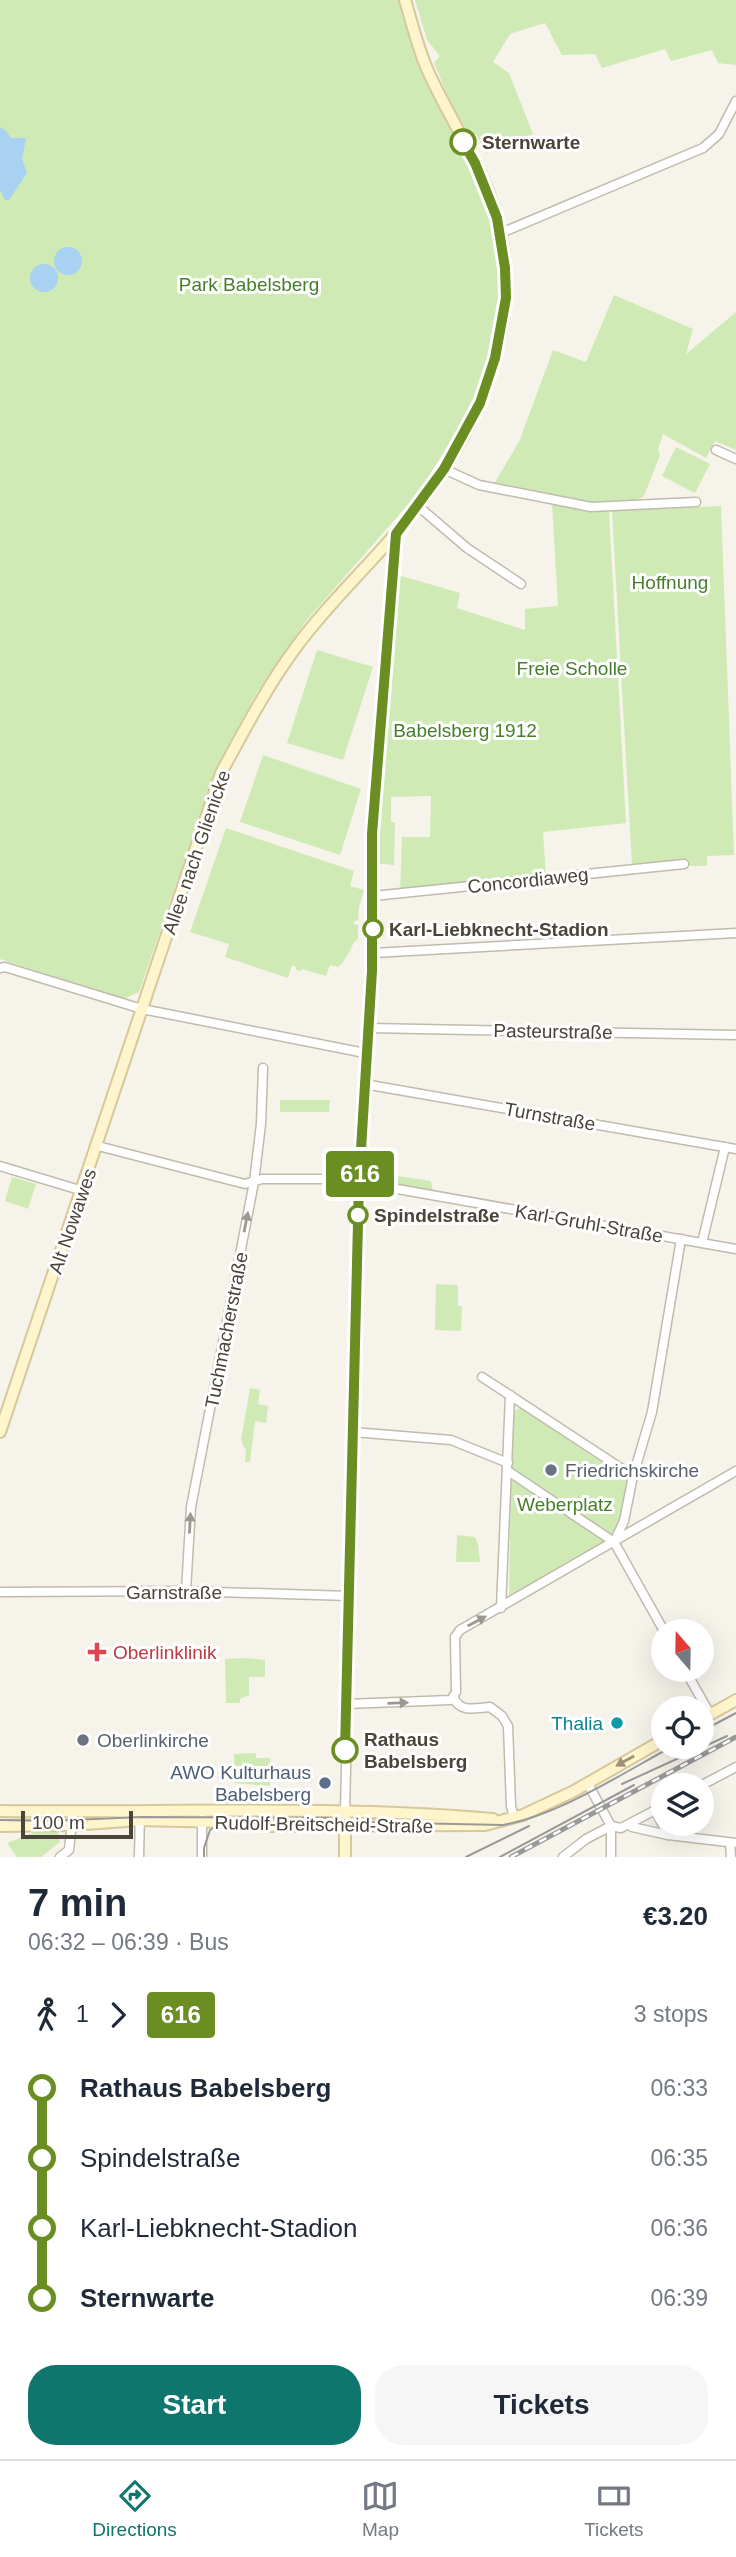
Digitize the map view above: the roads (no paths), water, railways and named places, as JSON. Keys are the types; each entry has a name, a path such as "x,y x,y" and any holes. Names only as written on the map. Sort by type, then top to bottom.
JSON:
{"street":[{"name":"Allee nach Glienicke","path":"142,1009 221,773 294,649 396,534 444,469 480,403 495,358 506,298 505,268 497,218 475,163 426,68 405,0"},
{"path":"500,233 702,148 719,134 736,101"},
{"path":"716,450 736,459"},
{"path":"444,469 479,485 591,507 696,502"},
{"path":"418,506 467,548 521,584"},
{"path":"345,1857 346,1704 359,1182 373,953 372,834 396,534"},
{"name":"Concordiaweg","path":"373,896 684,864"},
{"path":"373,953 736,933"},
{"path":"0,968 5,967 142,1009 365,1053"},
{"name":"Alt Nowawes","path":"0,1432 142,1009"},
{"name":"Pasteurstraße","path":"369,1028 736,1035"},
{"name":"Tuchmacherstraße","path":"186,1591 191,1507 254,1182 261,1124 263,1068"},
{"name":"Turnstraße","path":"364,1084 736,1149"},
{"path":"98,1146 245,1184 262,1179 341,1179 359,1182"},
{"path":"702,1243 725,1147"},
{"path":"0,1166 83,1191"},
{"name":"Karl-Gruhl-Straße","path":"359,1182 736,1249"},
{"path":"614,1542 624,1521 633,1476 652,1412 681,1239"},
{"path":"482,1377 633,1476"},
{"path":"501,1608 510,1395"},
{"path":"353,1432 451,1440 508,1467 614,1542 657,1619"},
{"path":"510,1819 508,1726 490,1707 463,1709 456,1704 454,1637 460,1630 736,1471"},
{"name":"Garnstraße","path":"0,1592 186,1591 349,1595"},
{"path":"346,1704 447,1701 454,1698"},
{"path":"714,1712 736,1700"},
{"name":"Rudolf-Breitscheid-Straße","path":"202,1817 270,1826 470,1826 510,1819 589,1784 651,1747"},
{"path":"714,1779 736,1767"},
{"path":"589,1784 611,1826 611,1857"},
{"name":"Rudolf-Breitscheid-Straße","path":"0,1811 202,1817 345,1812 425,1813 510,1819"},
{"path":"60,1857 69,1850 73,1812"},
{"path":"563,1857 586,1839 611,1826 621,1828 651,1812"},
{"path":"139,1857 140,1816"},
{"name":"Rudolf-Breitscheid-Straße","path":"0,1826 72,1825 140,1816"},
{"path":"202,1817 202,1857"},
{"path":"632,1827 651,1831"},
{"path":"676,1836 733,1843 731,1857"}],"water":[{"path":"0,127 11,138 26,138 22,159 27,173 9,200 5,200 0,190"},
{"path":"68,247 78,251 82,261 78,271 68,275 58,271 54,261 58,251"},
{"path":"44,264 54,268 58,278 54,288 44,292 34,288 30,278 34,268"}],"tram line":[{"path":"714,1725 736,1713"},
{"path":"622,1784 727,1736"},
{"path":"0,1820 140,1817 326,1818 358,1822 503,1825 568,1803 651,1758"},
{"path":"500,1857 634,1785"},
{"path":"204,1857 210,1830 228,1820"},
{"path":"466,1857 529,1826"}],"railway":[{"path":"511,1857 736,1737"}],"place":[{"name":"Sternwarte","path":"463,142"},
{"name":"Karl-Liebknecht-Stadion","path":"373,929"},
{"name":"Spindelstraße","path":"358,1215"},
{"name":"Friedrichskirche","path":"551,1470"},
{"name":"Oberlinklinik","path":"97,1652"},
{"name":"Thalia","path":"617,1723"},
{"name":"Oberlinkirche","path":"83,1740"},
{"name":"Rathaus Babelsberg","path":"345,1750"},
{"name":"AWO Kulturhaus Babelsberg","path":"325,1783"}],"park label":[{"name":"Park Babelsberg","path":"249,284"},
{"name":"Hoffnung","path":"670,582"},
{"name":"Freie Scholle","path":"572,668"},
{"name":"Babelsberg 1912","path":"465,730"},
{"name":"Weberplatz","path":"565,1504"}]}
